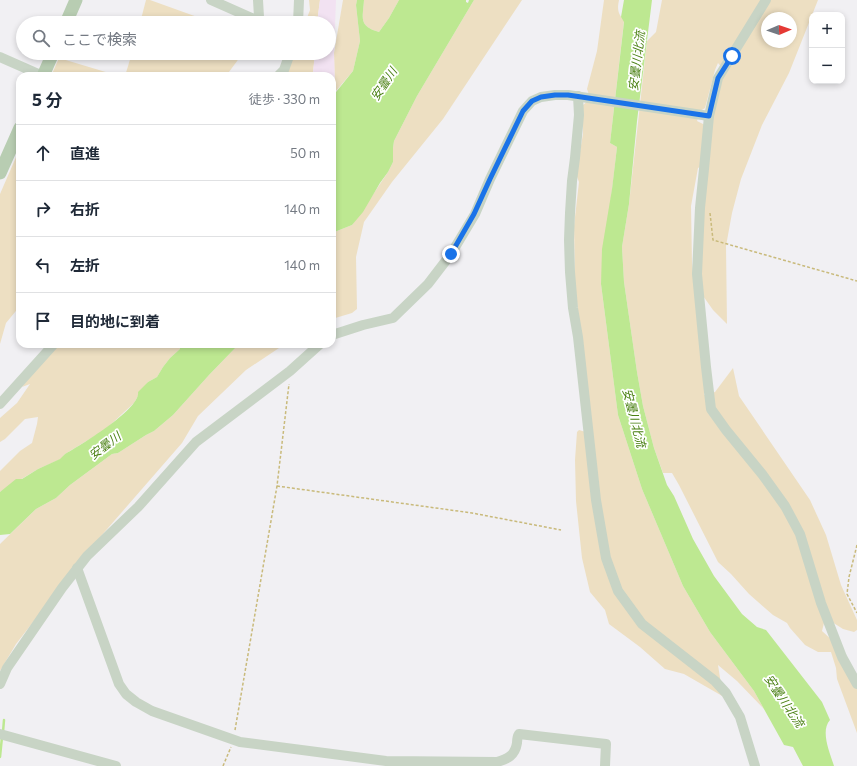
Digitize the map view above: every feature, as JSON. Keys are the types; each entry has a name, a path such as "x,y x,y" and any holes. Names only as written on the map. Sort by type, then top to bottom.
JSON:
{"main road":[{"path":"69,16 76,0"},
{"path":"45,72 50,60"},
{"path":"0,173 16,137"}],"street":[{"path":"211,0 249,16"},
{"path":"258,0 259,16"},
{"path":"298,16 299,0"},
{"path":"766,0 718,78 705,116 704,170 700,208 697,274 711,409 785,506 800,534 821,603 842,656 857,684"},
{"path":"0,57 34,72"},
{"path":"282,72 288,60"},
{"path":"336,334 363,325 393,318 428,284 451,254 474,214 523,111 532,101 541,97 555,95 578,96 705,116"},
{"path":"578,96 580,116 572,181 569,240 570,272 596,500 606,558 618,591 642,624 715,681 726,693 740,717 755,766"},
{"path":"0,404 50,348"},
{"path":"0,684 7,668 62,588 87,556 138,507 196,442 290,372 316,348"},
{"path":"77,568 119,684 126,694 136,702 152,710 240,742 386,761 497,762 511,756 515,752 517,737 519,734 606,744 605,766"},
{"path":"2,734 116,766"}],"path":[{"path":"709,209 713,240 857,281"},
{"path":"235,732 277,486 290,372"},
{"path":"277,486 472,513 561,530"},
{"path":"857,545 848,577 847,594 857,613"},
{"path":"224,766 231,746"}],"shaded area":[{"path":"146,0 150,0 195,16 142,16"},
{"path":"309,0 320,0 318,16 308,16 310,10"},
{"path":"343,0 357,0 356,5 360,41 353,71 336,91 334,60 336,60 336,41"},
{"path":"364,0 399,0 379,32 368,27 363,20"},
{"path":"474,0 522,0 443,119 392,182 364,222 356,257 357,309 352,313 336,318 336,231 352,225 388,172 393,162 394,141 417,96"},
{"path":"604,0 619,0 618,11 624,21 610,143 617,147 601,284 618,415 642,489 683,586 710,632 754,691 764,709 737,681 718,665 724,697 684,674 665,669 640,647 609,624 605,610 590,592 582,558 576,501 575,460 577,432 579,430 592,434 575,284 574,226 579,182 576,174 583,134 583,105 587,102 588,98 587,89 597,51"},
{"path":"662,0 818,0 813,12 809,12 809,23 789,73 762,125 741,179 732,213 726,246 727,324 713,310 701,293 700,271 707,163 698,168 691,206 692,263 704,395 715,392 733,368 739,396 810,500 826,535 841,585 857,620 857,630 854,632 843,629 832,622 824,623 822,631 833,641 857,689 857,733 837,679 836,668 831,652 818,652 805,645 787,623 773,615 749,594 718,562 672,473 663,473 654,448 643,406 637,372 624,282 622,247 629,204 647,41 656,32","holes":["718,63 722,68 709,127 697,121 700,111 705,108"]},
{"path":"58,60 66,60 106,72 53,72"},
{"path":"130,60 238,60 229,72 126,72"},
{"path":"290,60 314,60 313,72 281,72"},
{"path":"16,157 16,311 6,323 0,344 0,194"},
{"path":"52,348 180,348 170,358 157,377 148,382 134,403 106,429 65,454 61,459 38,469 0,492 0,471 20,451 32,443 37,424 38,417 25,419 0,442 0,418 17,403 30,384 22,387"},
{"path":"235,348 279,348 246,370 198,416 182,443 88,551 16,644 0,671 0,544 36,509 56,498 70,485 112,454 118,453 154,431 173,415"}],"sand":[{"path":"320,0 336,0 335,16 318,16"},
{"path":"314,60 334,60 334,72 313,72"}],"water":[{"name":"安曇川","path":"357,0 364,0 363,20 372,30 379,32 399,0 466,0 468,3 469,0 474,0 417,96 394,141 393,162 388,172 363,212 352,225 336,231 336,92 353,71 360,41 356,5"},
{"name":"安曇川北流","path":"624,0 652,0 637,121 629,204 622,247 624,282 637,372 643,406 654,448 667,485 674,496 693,539 714,576 742,614 757,627 766,630 822,702 830,720 827,725 826,736 828,749 834,766 803,766 793,747 784,745 754,691 710,632 683,586 642,489 618,415 601,284 602,249 617,147 610,143 624,22 621,17"},
{"name":"安曇川","path":"235,348 173,415 154,431 118,453 112,454 70,485 56,498 36,509 10,534 0,535 0,492 16,479 22,479 38,469 60,459 65,454 120,417 130,408 136,399 138,392 148,382 157,377 170,358 180,349"}],"waterway":[{"path":"3,732 4,720"},
{"path":"0,757 2,737"}],"route":[{"path":"451,254 474,214 523,111 532,101 541,97 568,95 709,116 718,78 732,56"}]}
